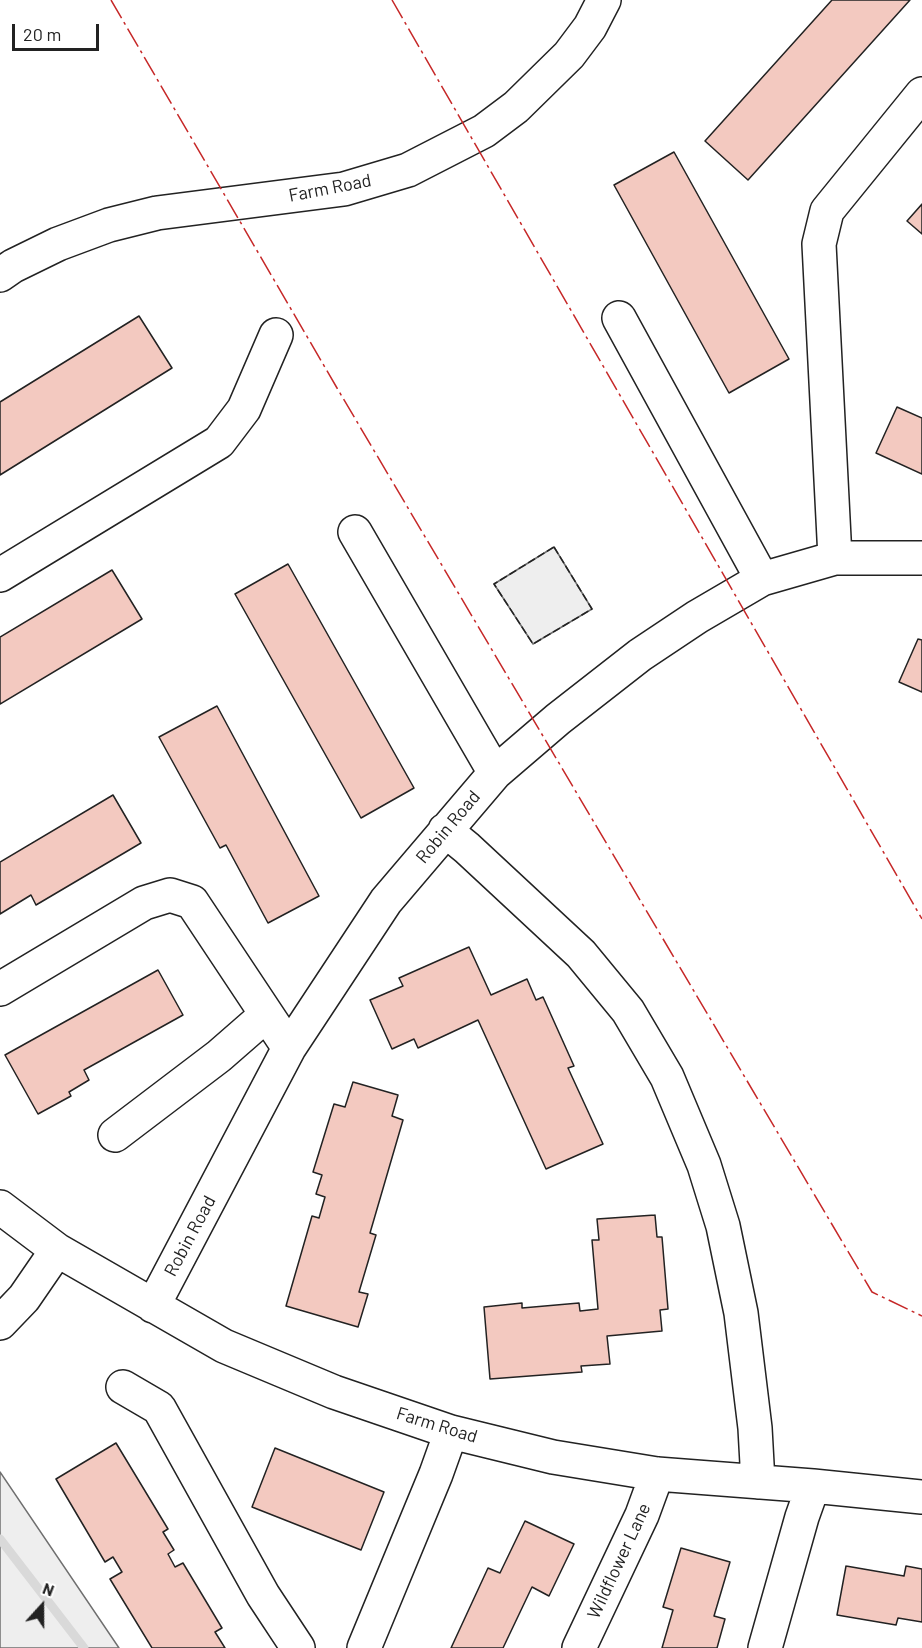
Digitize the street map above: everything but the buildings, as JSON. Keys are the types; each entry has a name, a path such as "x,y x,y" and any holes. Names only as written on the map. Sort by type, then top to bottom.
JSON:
{"street":[{"name":"Farm Road","path":"0,275 13,266 58,244 109,225 157,213 344,189 408,170 484,131 516,107 569,55 590,27 604,0"},
{"path":"835,558 819,244 826,211 922,94"},
{"path":"619,318 762,579"},
{"path":"0,575 219,442 244,409 276,335"},
{"path":"355,531 495,772"},
{"name":"Robin Road","path":"153,1306 289,1048 386,901 495,772 558,718 640,655 697,617 762,579 835,558 922,558"},
{"path":"445,830 581,954 628,1011 667,1077 704,1166 723,1227 741,1313 758,1482"},
{"path":"0,989 144,903 170,895 192,902 289,1048"},
{"path":"115,1135 219,1056 266,1015"},
{"name":"Farm Road","path":"0,1207 57,1250 224,1346 334,1392 451,1432 553,1457 657,1474 922,1497"},
{"path":"0,1323 24,1298 57,1250"},
{"path":"123,1387 159,1407 263,1594 298,1648"},
{"path":"364,1648 451,1432"},
{"name":"Wildflower Lane","path":"579,1648 642,1515 657,1474"},
{"path":"765,1648 813,1486"}],"shaded area":[{"path":"554,547 592,609 533,644 494,584"},
{"path":"0,1472 119,1648 0,1648"}],"waterway":[{"path":"0,1539 84,1648"}],"fence":[{"path":"554,547 592,609 533,644 494,584 554,547"}],"power":[{"path":"111,0 337,388 872,1292 922,1316"},
{"path":"392,0 922,919"}]}
